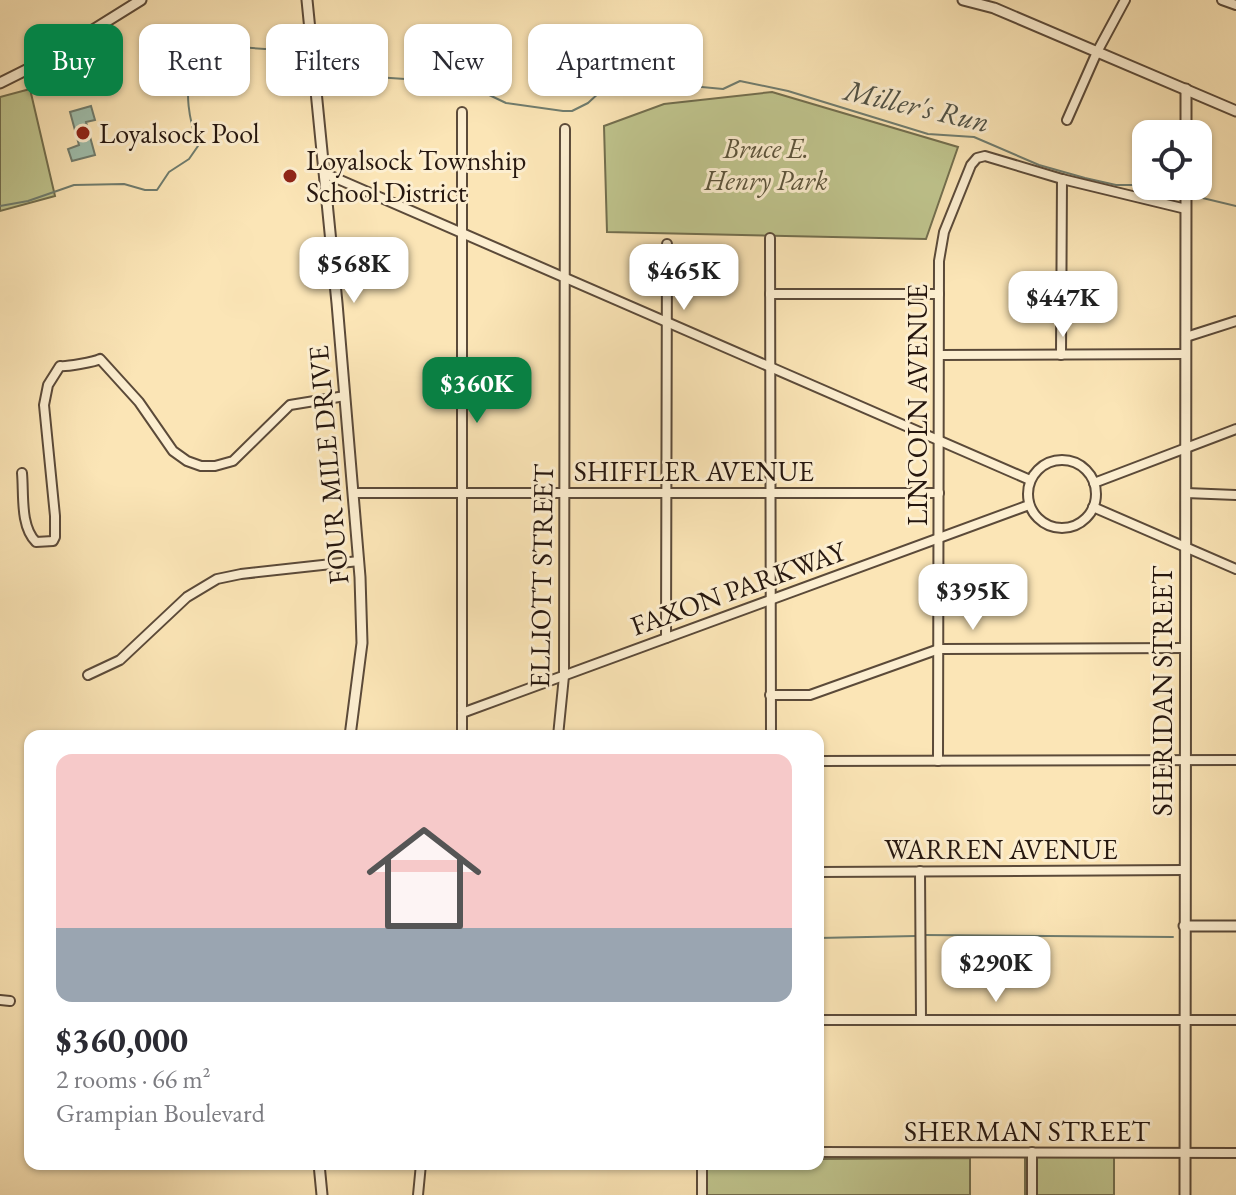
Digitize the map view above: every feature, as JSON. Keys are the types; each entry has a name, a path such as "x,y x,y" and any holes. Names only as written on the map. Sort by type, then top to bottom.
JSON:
{"street":[{"path":"0,83 40,63 141,0"},
{"name":"FOUR MILE DRIVE","path":"307,0 359,561 362,643 351,730"},
{"path":"963,0 982,2 1236,111"},
{"path":"1222,0 1236,5"},
{"path":"1067,120 1122,3 1111,1"},
{"path":"1186,89 1186,120"},
{"path":"462,112 462,730"},
{"name":"ELLIOTT STREET","path":"559,730 564,676 565,129"},
{"name":"LINCOLN AVENUE","path":"938,761 940,243 971,165 981,156 1062,179"},
{"path":"324,173 1030,480"},
{"path":"1061,355 1062,179 1186,205"},
{"name":"SHERIDAN STREET","path":"1185,1195 1186,200"},
{"path":"770,238 771,730"},
{"path":"666,638 667,244"},
{"path":"770,294 939,294"},
{"path":"1186,337 1236,321"},
{"path":"939,355 1186,354"},
{"path":"22,473 30,535 36,542 53,541 55,516 44,405 48,385 60,366 93,363 100,359 139,402 173,451 201,466 233,461 290,405 345,396"},
{"path":"1094,483 1236,429"},
{"path":"1063,460 1081,466 1094,483 1093,507 1078,523 1058,527 1042,522 1029,505 1030,480 1043,466 1063,460"},
{"name":"SHIFFLER AVENUE","path":"353,493 939,493"},
{"path":"1186,493 1236,495"},
{"name":"FAXON PARKWAY","path":"462,713 1029,505"},
{"path":"1093,507 1236,569"},
{"path":"88,675 120,660 187,597 217,579 359,561"},
{"path":"770,695 810,695 939,649 1185,648"},
{"path":"824,761 1236,760"},
{"name":"WARREN AVENUE","path":"824,872 1184,870"},
{"path":"920,871 921,1020"},
{"path":"1184,926 1236,926"},
{"path":"0,1000 10,1001"},
{"path":"824,1020 1236,1020"},
{"name":"SHERMAN STREET","path":"824,1152 1236,1153"},
{"path":"1032,1152 1032,1195"},
{"path":"320,1170 322,1195"},
{"path":"418,1195 420,1170"},
{"path":"702,1170 702,1195"}],"green space":[{"path":"24,91 24,96 32,96 55,196 0,211 0,97"},
{"name":"Bruce E. Henry Park","path":"772,92 958,147 926,239 607,232 604,126 664,104"},
{"path":"1025,1154 1114,1154 1114,1195 1025,1195"},
{"path":"970,1158 970,1195 707,1195 706,1170 824,1170 824,1159"}],"shaded area":[{"name":"Loyalsock Pool","path":"91,106 95,120 86,122 95,155 72,161 68,149 79,145 70,112"}],"waterway":[{"name":"Miller's Run","path":"0,206 28,201 74,185 124,184 157,190 169,172 189,159 198,146 189,106 188,86 192,66 224,46 266,49"},
{"name":"Miller's Run","path":"388,78 464,83 506,103 563,111 572,111 588,103 601,91 622,83 638,81 723,89 740,81 788,91 928,134 974,137 1039,165 1116,185 1132,185"},
{"name":"Miller's Run","path":"1211,200 1236,206"},
{"path":"925,935 1173,937"},
{"path":"824,938 916,936"}],"place":[{"name":"Loyalsock Pool","path":"83,133"},
{"name":"Loyalsock Township School District","path":"290,176"}]}
